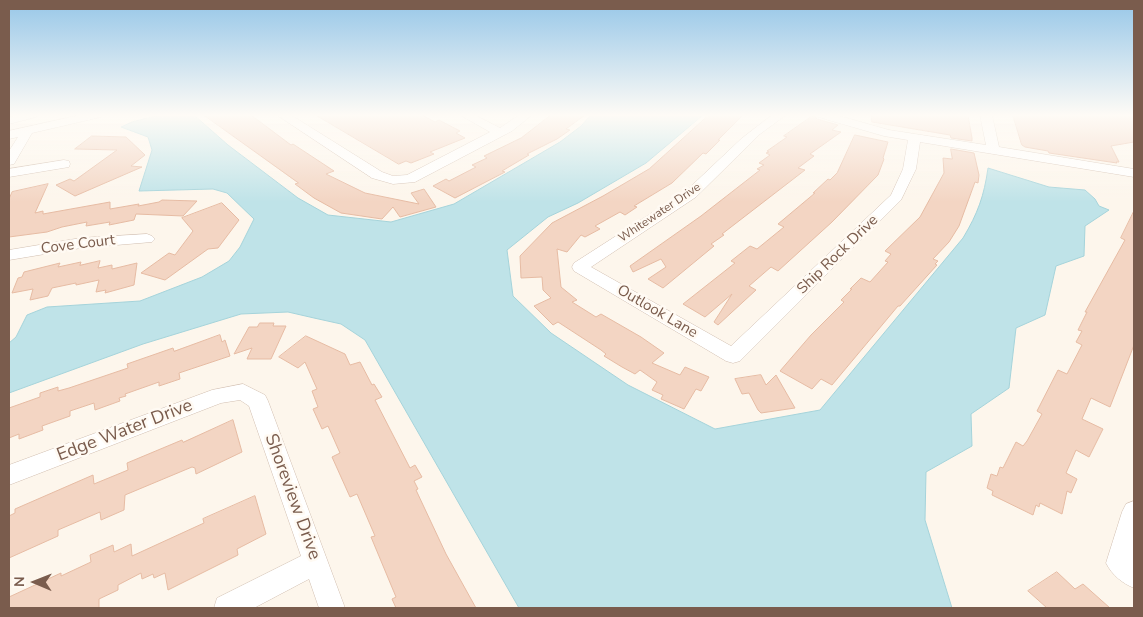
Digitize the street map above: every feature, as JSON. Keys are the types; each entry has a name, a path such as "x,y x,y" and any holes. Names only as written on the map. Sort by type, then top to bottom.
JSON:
{"street":[{"path":"9,161 19,144"},
{"path":"328,144 377,175 397,181 410,179 477,144"},
{"name":"Whitewater Drive","path":"580,267 691,194 705,183 743,144"},
{"name":"Ship Rock Drive","path":"733,356 896,197 911,169 913,144"},
{"path":"952,144 1134,173"},
{"path":"992,144 993,150"},
{"path":"9,173 64,164"},
{"name":"Cove Court","path":"9,255 81,243 147,239"},
{"name":"Outlook Lane","path":"580,267 733,356"},
{"name":"Edge Water Drive","path":"9,475 219,396 243,392"},
{"name":"Shoreview Drive","path":"243,392 258,401 332,608"},
{"path":"1127,569 1134,512"},
{"path":"227,608 316,562"}],"water":[{"path":"150,144 227,144 298,198 328,215 391,222 454,204 557,144 669,144 646,163 578,203 548,217 507,250 513,296 551,333 628,385 715,429 820,410 963,238 980,204 988,168 1049,187 1085,190 1095,199 1099,206 1109,210 1085,226 1084,256 1056,266 1045,315 1016,328 1009,388 971,414 972,446 926,472 925,520 952,608 519,608 365,340 341,324 288,312 241,314 143,344 9,393 9,343 16,337 27,315 47,307 140,301 202,277 229,261 240,247 254,219 227,193 213,189 139,191 152,150"}],"building":[{"path":"82,144 133,144 145,155 131,166 142,167 75,196 56,185 70,179 74,181 117,150 75,149"},
{"path":"244,144 293,144 334,171 326,174 365,193 419,204 411,193 424,189 436,207 400,217 393,207 382,219 341,213 314,198 295,184 298,183"},
{"path":"365,144 451,144 430,152 434,154 411,163 406,161 399,164"},
{"path":"509,144 547,144 527,154 529,155 502,171 505,172 455,198 433,186 446,179 449,181 476,167 472,165 487,158 484,156"},
{"path":"677,144 716,144 706,154 703,153 672,183 634,206 637,207 625,215 620,212 595,226 600,229 585,237 581,235 567,252 557,249 561,287 577,300 572,302 596,317 601,314 664,353 652,363 680,375 685,367 709,377 701,391 696,389 684,409 661,399 663,395 652,390 657,382 640,370 635,374 604,356 606,354 601,350 558,322 553,325 534,306 551,298 543,290 542,277 521,278 520,256 552,223 649,169"},
{"path":"777,144 824,144 810,154 814,156 798,168 805,170 722,234 724,235 711,244 714,246 663,288 648,279 666,267 661,259 633,272 630,266 701,216 760,170 757,169 764,165 759,163 770,155 766,153 769,152 767,151"},
{"path":"851,144 887,144 878,175 832,222 778,271 771,267 749,286 756,290 718,325 714,322 732,294 705,317 683,304 735,263 731,261 750,246 757,249 784,227 778,224 837,173"},
{"path":"1124,144 1111,146 1119,162 1117,163 1049,153 1048,151 1022,145"},
{"path":"951,149 974,153 979,175 978,183 975,182 959,226 949,242 933,259 938,261 935,264 937,265 898,306 832,385 821,379 812,389 780,371 811,335 844,302 841,300 852,289 850,289 861,278 870,282 888,262 885,261 891,254 885,251 920,217 944,173 943,158 952,159"},
{"path":"48,184 35,213 43,211 43,214 110,202 110,209 139,204 138,206 162,200 197,201 183,216 136,214 134,220 109,225 110,222 86,226 87,222 47,232 9,237 9,199 12,192"},
{"path":"222,203 239,220 218,248 208,249 165,280 141,273 169,253 175,255 193,231 182,218"},
{"path":"1134,211 1134,345 1110,407 1091,398 1082,419 1103,429 1089,457 1076,450 1066,473 1077,479 1071,493 1067,491 1062,514 1040,503 1039,507 1036,505 1033,515 992,495 993,491 987,488 991,474 997,476 1000,467 1003,468 1016,442 1023,446 1027,441 1042,414 1037,411 1058,370 1067,374 1082,345 1076,342 1082,331 1078,330 1087,312 1085,312 1125,240 1121,238"},
{"path":"100,261 98,268 112,265 112,269 137,263 134,285 105,293 106,290 96,292 99,280 76,285 76,283 52,288 48,296 30,300 33,289 12,293 18,278 22,277 24,272 60,263 58,267 81,262 80,265"},
{"path":"260,323 274,323 273,326 286,326 271,359 247,359 252,348 234,354 249,327 257,327"},
{"path":"220,335 222,342 225,340 230,356 179,373 180,379 159,386 159,382 125,394 126,396 119,398 120,401 95,410 94,403 70,411 70,416 42,426 43,430 19,439 19,434 9,438 9,408 40,397 40,393 58,387 58,391 69,388 128,368 127,364 173,348 174,351"},
{"path":"306,336 345,354 350,365 360,362 372,385 374,384 382,397 375,400 410,468 415,465 422,477 414,481 418,489 416,490 446,554 476,608 396,608 392,599 396,597 371,537 375,536 357,494 350,497 332,457 340,453 328,426 322,429 313,409 318,407 312,391 317,389 305,362 298,368 279,357"},
{"path":"761,375 766,385 776,375 795,408 761,413 749,393 742,394 735,379"},
{"path":"233,420 242,452 196,474 195,468 192,467 125,495 124,510 101,520 100,512 58,530 58,536 9,558 9,516 15,513 15,509 93,475 94,484 128,470 127,463 182,440 183,442"},
{"path":"255,496 266,534 237,549 238,555 168,590 165,573 154,578 153,574 142,579 141,573 118,585 118,590 99,599 99,608 9,608 9,597 61,573 61,576 91,562 90,555 113,545 114,552 131,544 132,556 204,523 203,519"},
{"path":"1057,572 1075,589 1083,584 1110,608 1047,608 1028,591"}]}
